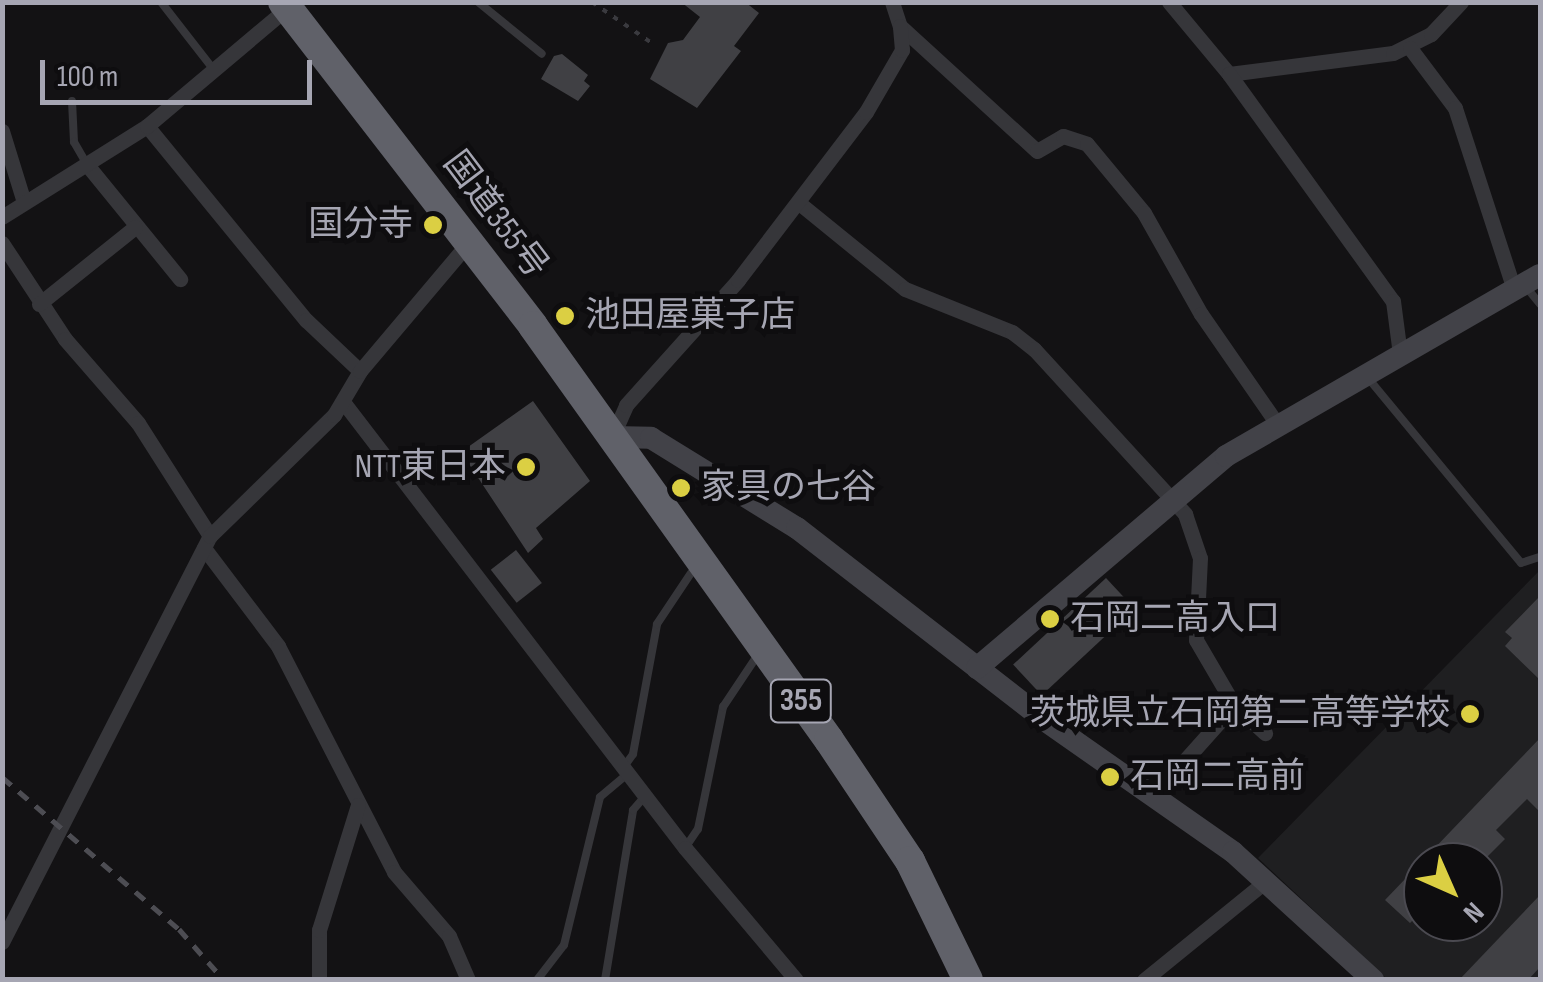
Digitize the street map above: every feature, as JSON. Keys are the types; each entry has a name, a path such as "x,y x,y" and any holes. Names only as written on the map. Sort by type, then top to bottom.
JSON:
{"highway":[{"name":"国道355号","path":"288,4 469,242 764,650 910,862 968,980"}],"street":[{"path":"892,2 902,50 888,76 799,203 626,404 612,437 651,438 797,528 977,668 1268,880 1373,980"},
{"path":"1169,2 1229,74 1393,301 1400,354"},
{"path":"1229,74 1410,48 1460,2"},
{"path":"2,217 147,126 288,4"},
{"path":"900,26 1037,151 1063,136 1087,144 1144,213 1201,314 1278,425"},
{"path":"977,668 1171,500 1278,425 1526,283 1454,108 1410,48"},
{"path":"147,126 306,320 360,370"},
{"path":"2,131 24,202"},
{"path":"88,166 180,279"},
{"path":"799,203 905,289 1012,332 1034,349 1171,500 1197,540 1196,640 1234,705 1265,733"},
{"path":"39,304 135,227"},
{"path":"5,932 207,542 344,403 360,370 469,242"},
{"path":"2,243 39,304 138,423 207,542 278,646 358,804 413,900 448,936 468,980"},
{"path":"344,403 644,796 796,980"},
{"path":"1154,796 1234,705"},
{"path":"319,980 319,930 358,804"},
{"path":"1144,980 1268,880"}],"lane":[{"path":"161,2 214,70"},
{"path":"478,2 542,54"},
{"path":"72,100 74,142 88,166"},
{"path":"1526,283 1540,304"},
{"path":"1365,374 1521,563 1540,557"},
{"path":"537,980 552,976 574,916 591,818 600,797 625,771 637,735 657,624 691,573"},
{"path":"685,848 698,829 723,707 742,673 764,650"},
{"path":"605,980 633,810 644,796"}],"path":[{"path":"592,2 654,44"}],"shaded area":[{"name":"茨城県立石岡第二高等学校","path":"1540,570 1540,979 1387,979 1258,858"}],"building":[{"path":"681,2 745,2 759,13 734,46 741,51 697,108 650,79 668,43 683,40 700,17"},
{"path":"562,54 588,75 584,81 590,86 578,101 541,79 554,56"},
{"name":"NTT東日本","path":"533,401 590,481 536,528 543,539 528,553 461,452"},
{"path":"516,550 542,583 517,603 491,570"},
{"path":"1106,578 1135,609 1042,695 1013,665"},
{"path":"1540,596 1540,680 1505,646 1512,638 1505,632"},
{"path":"1540,738 1540,812 1527,799 1496,830 1505,839 1502,842 1440,842"},
{"path":"1403,881 1403,917 1385,900"},
{"path":"1540,895 1540,967 1528,980 1459,980 1495,942 1503,942 1503,934"}],"railway":[{"path":"2,777 179,929 224,980"}],"place":[{"name":"国分寺","path":"433,225"},
{"name":"池田屋菓子店","path":"565,316"},
{"name":"NTT東日本","path":"526,467"},
{"name":"家具の七谷","path":"681,488"},
{"name":"石岡二高入口","path":"1050,619"},
{"name":"茨城県立石岡第二高等学校","path":"1470,714"},
{"name":"石岡二高前","path":"1110,777"}]}
